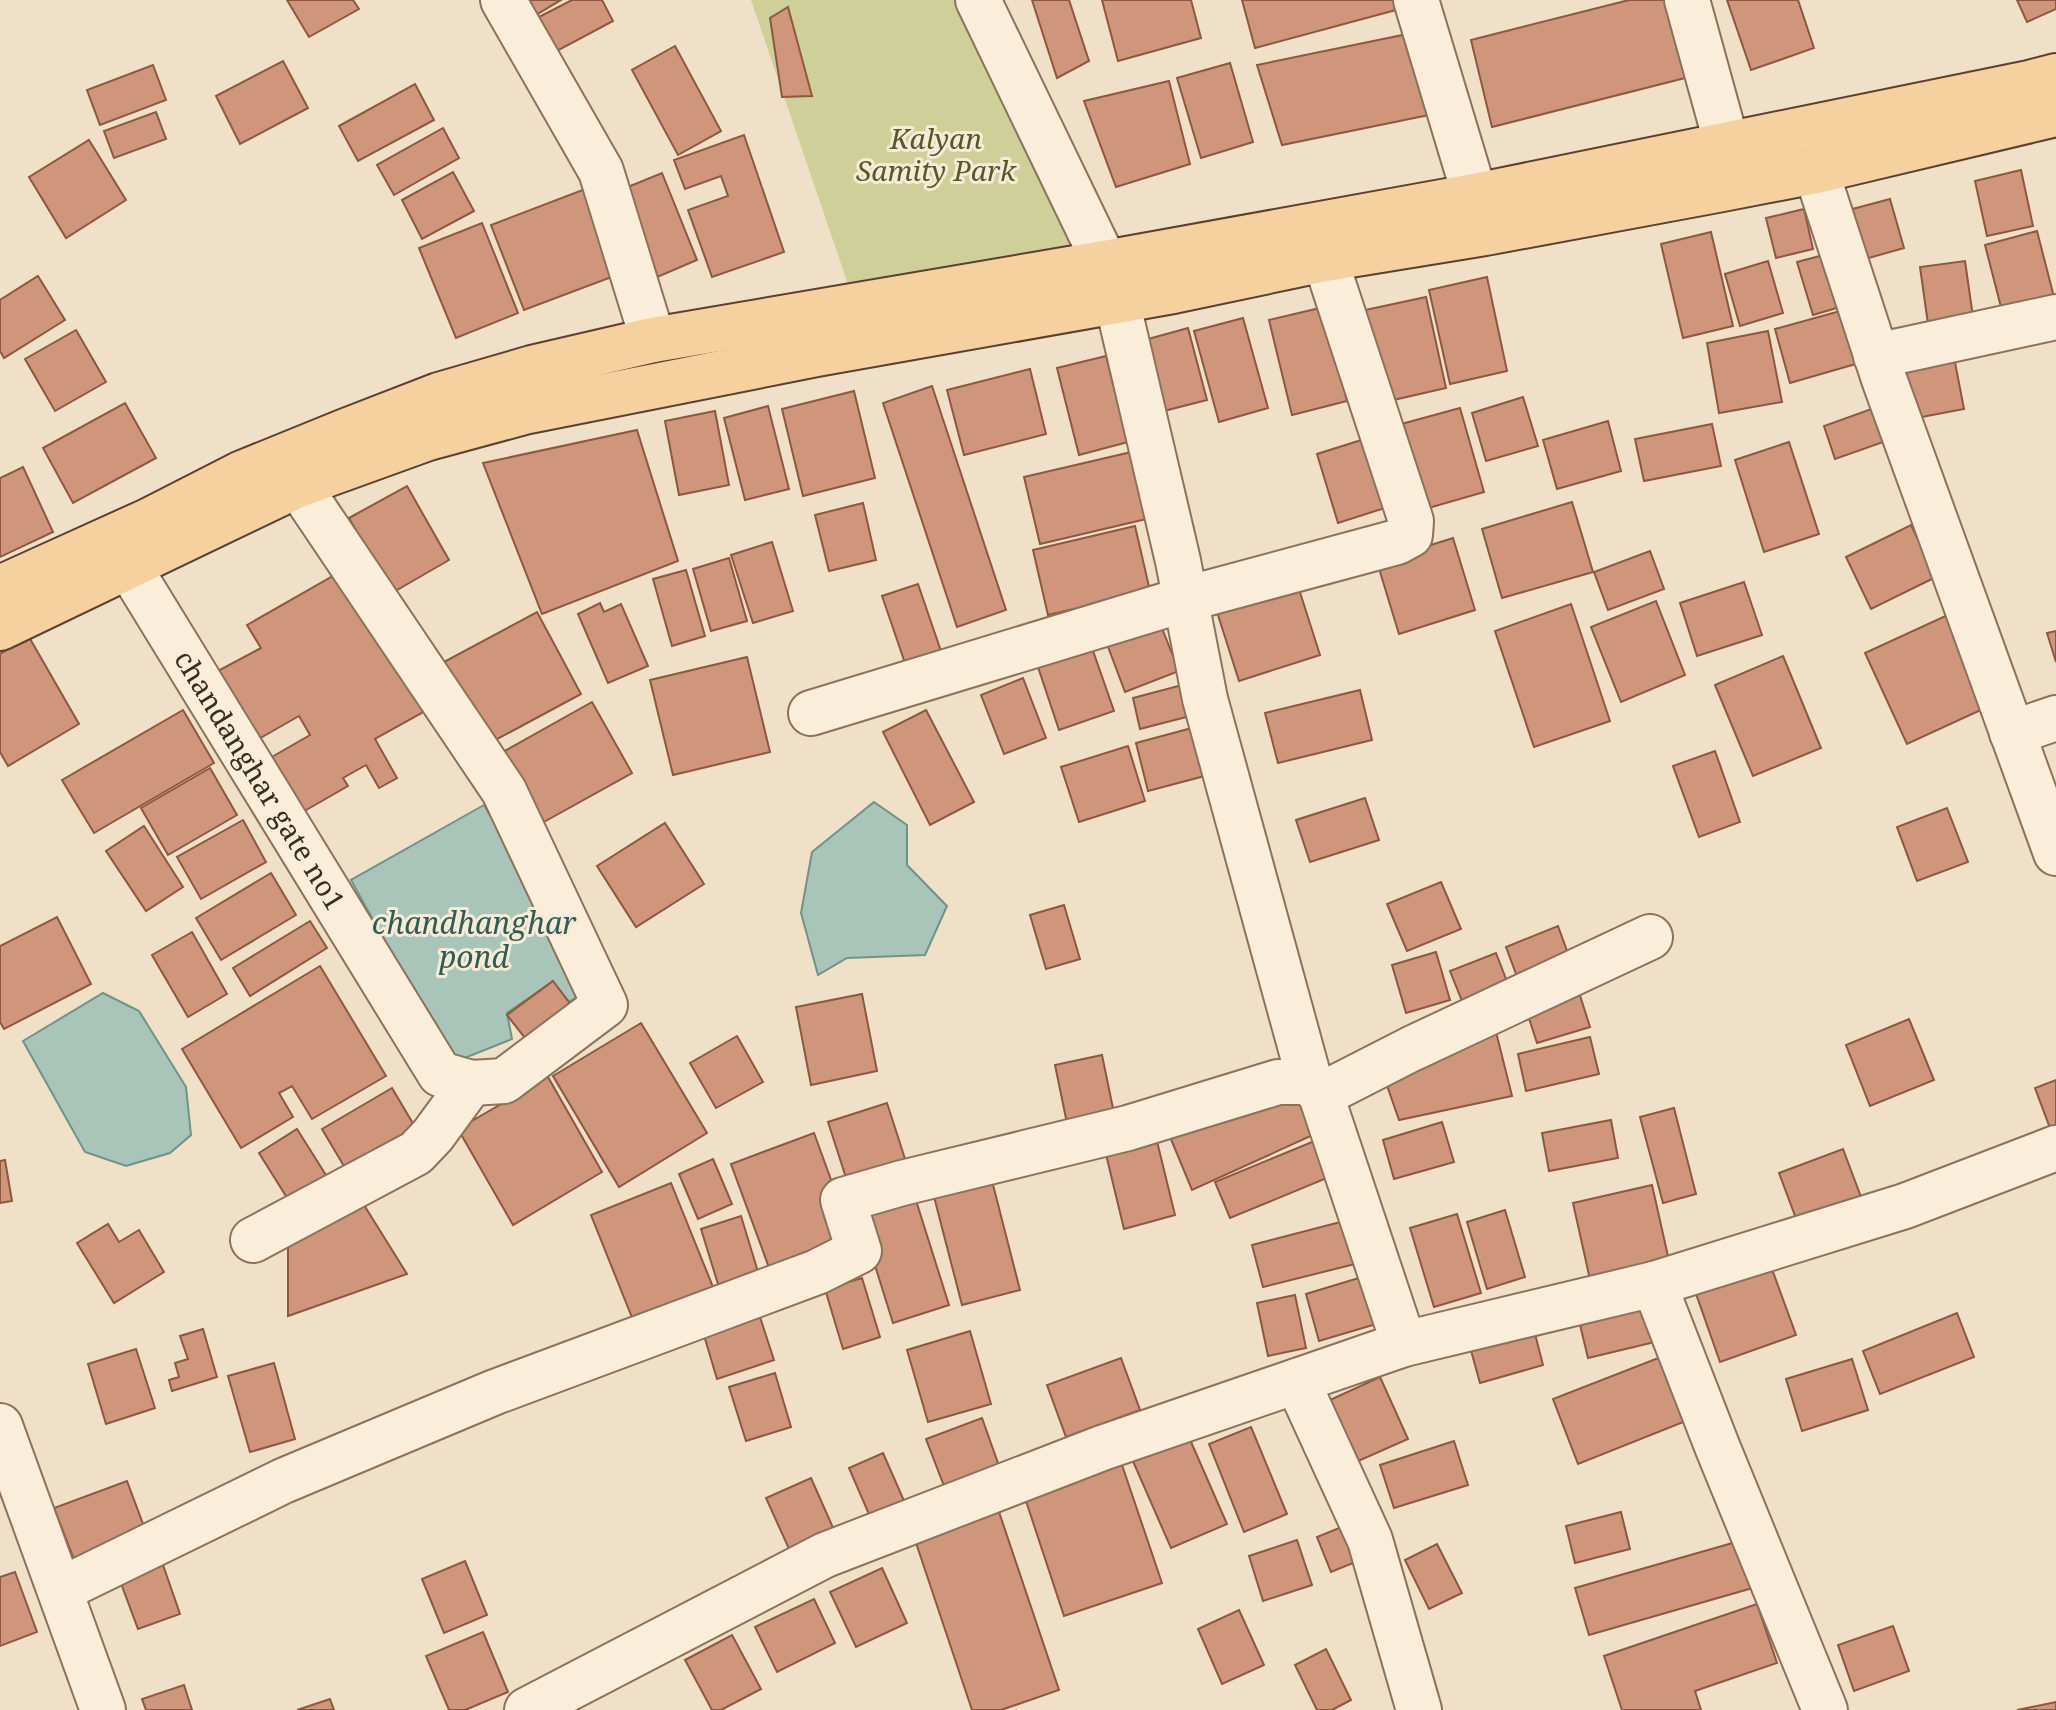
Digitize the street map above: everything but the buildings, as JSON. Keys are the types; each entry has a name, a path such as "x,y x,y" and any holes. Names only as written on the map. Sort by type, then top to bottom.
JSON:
{"main road":[{"path":"0,628 298,485 428,438 524,412 802,357 1475,196 2056,76"},
{"path":"0,588 148,521 240,474 439,395 532,368 653,340 1111,282 1325,259 1816,171 2056,114"}],"street":[{"path":"503,0 601,171 653,340"},
{"path":"978,0 1111,282 1186,599 1205,699 1315,1089 1404,1344"},
{"path":"1416,0 1475,196"},
{"path":"1687,0 1727,145"},
{"path":"1816,171 1876,356 2056,853"},
{"path":"811,713 1186,599 1397,542 1410,535 1411,521 1325,259"},
{"path":"1876,356 2056,317"},
{"path":"253,1240 416,1153 471,1083 504,1081 605,1005 504,791 298,485"},
{"name":"chandanghar gate no1","path":"129,567 440,1074 471,1083"},
{"path":"2012,733 2056,718"},
{"path":"60,1590 283,1481 382,1439 495,1392 817,1272 859,1251 843,1200 1128,1128 1278,1082 1315,1089 1411,1049 1650,937"},
{"path":"527,1710 825,1555 1102,1448 1404,1344 1654,1284 1905,1206 2056,1148"},
{"path":"1654,1284 1825,1710"},
{"path":"1297,1381 1370,1540 1419,1710"},
{"path":"0,1426 103,1710"}],"green space":[{"name":"Kalyan Samity Park","path":"751,0 996,0 1130,260 850,290"}],"water":[{"path":"874,802 907,825 907,865 947,906 925,955 847,958 818,975 801,913 812,852"},
{"name":"chandhanghar pond","path":"484,805 591,988 569,1002 552,982 507,1013 512,1039 452,1063 351,880"},
{"path":"103,993 139,1011 186,1087 191,1135 170,1153 126,1166 85,1152 23,1041"}]}
